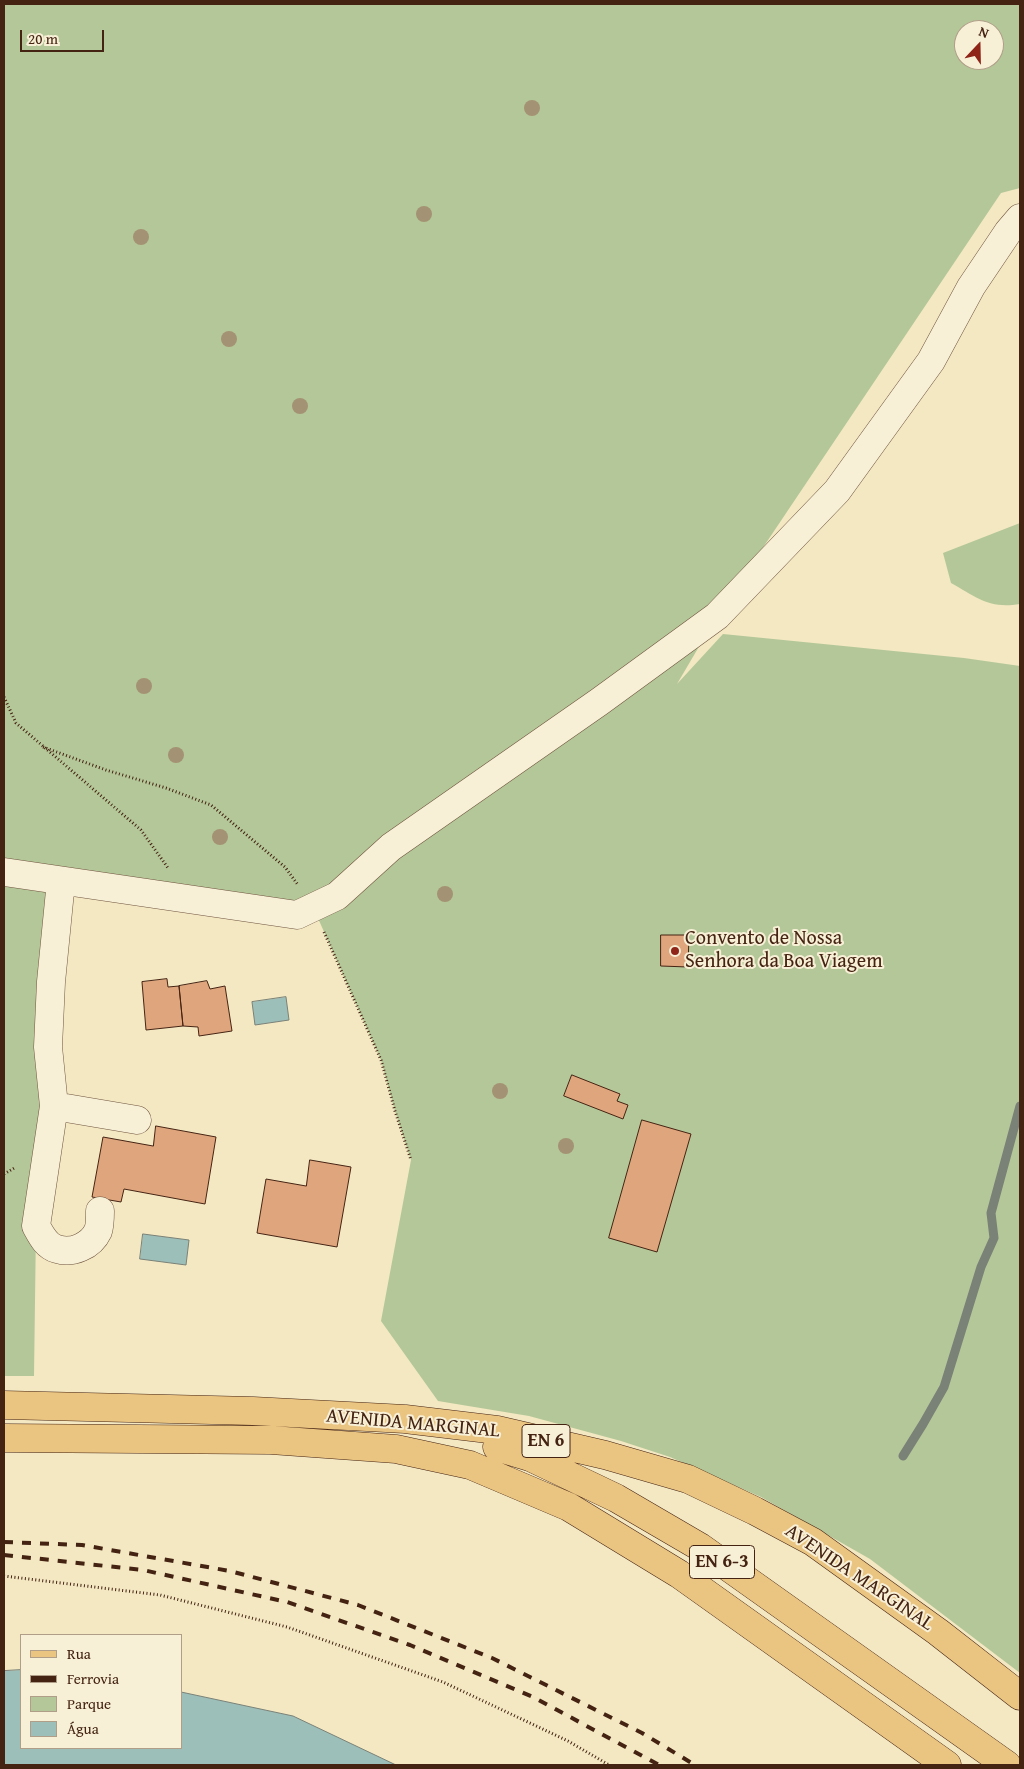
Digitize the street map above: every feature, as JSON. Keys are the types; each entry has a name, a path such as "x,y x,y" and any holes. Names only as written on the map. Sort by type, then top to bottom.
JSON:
{"main road":[{"name":"AVENIDA MARGINAL","path":"4,1406 252,1411 405,1419 496,1430 605,1455 688,1479 755,1510 813,1542 938,1632 1020,1696"},
{"name":"EN 6-3","path":"405,1419 530,1457 616,1498 700,1547 1007,1765"},
{"name":"AVENIDA MARGINAL","path":"4,1438 271,1440 396,1449 470,1465 569,1507 679,1574 947,1765"}],"street":[{"path":"4,872 296,915 337,896 391,847 599,702 717,616 836,491 931,361 971,287 1008,232 1020,218"},
{"path":"62,880 51,982 48,1047 54,1106 36,1226 42,1238 56,1249 72,1250 87,1245 98,1231 100,1211"},
{"path":"54,1106 137,1120"}],"path":[{"path":"4,697 16,723 141,830 191,900"},
{"path":"4,1576 160,1595 287,1627 443,1682 568,1741 609,1765"}],"green space":[{"path":"4,4 1020,4 1020,188 1001,193 717,616 677,684 723,634 964,658 1020,666 1020,1673 870,1559 761,1497 670,1457 621,1441 529,1416 438,1401 381,1321 411,1160 381,1060 313,907 61,881 36,1226 34,1376 4,1376"},
{"path":"1020,523 1020,604 992,604 951,583 943,553"}],"water":[{"path":"286,997 289,1020 255,1025 252,1002"},
{"path":"143,1234 189,1240 186,1265 140,1259"},
{"path":"20,1670 20,1749 182,1749 182,1692 293,1716 396,1765 4,1765 4,1671"}],"building":[{"path":"661,935 689,935 688,967 661,966"},
{"path":"167,979 168,987 179,986 183,1026 146,1030 142,982"},
{"path":"207,981 210,989 225,986 232,1031 199,1036 198,1027 183,1026 179,986"},
{"path":"572,1075 620,1094 617,1101 628,1105 623,1119 564,1096"},
{"path":"642,1120 691,1134 657,1252 609,1238"},
{"path":"156,1126 216,1137 205,1204 124,1189 121,1202 92,1197 103,1137 153,1146"},
{"path":"310,1160 351,1167 337,1247 257,1233 266,1179 306,1186"}],"waterway":[{"path":"903,1456 944,1387 981,1267 994,1238 991,1213 1020,1106"}],"railway":[{"path":"4,1542 82,1545 230,1571 358,1605 492,1658 642,1733 695,1765"},
{"path":"4,1555 143,1570 287,1602 410,1645 533,1697 659,1765"}],"place":[{"name":"Convento de Nossa Senhora da Boa Viagem","path":"675,951"}]}
